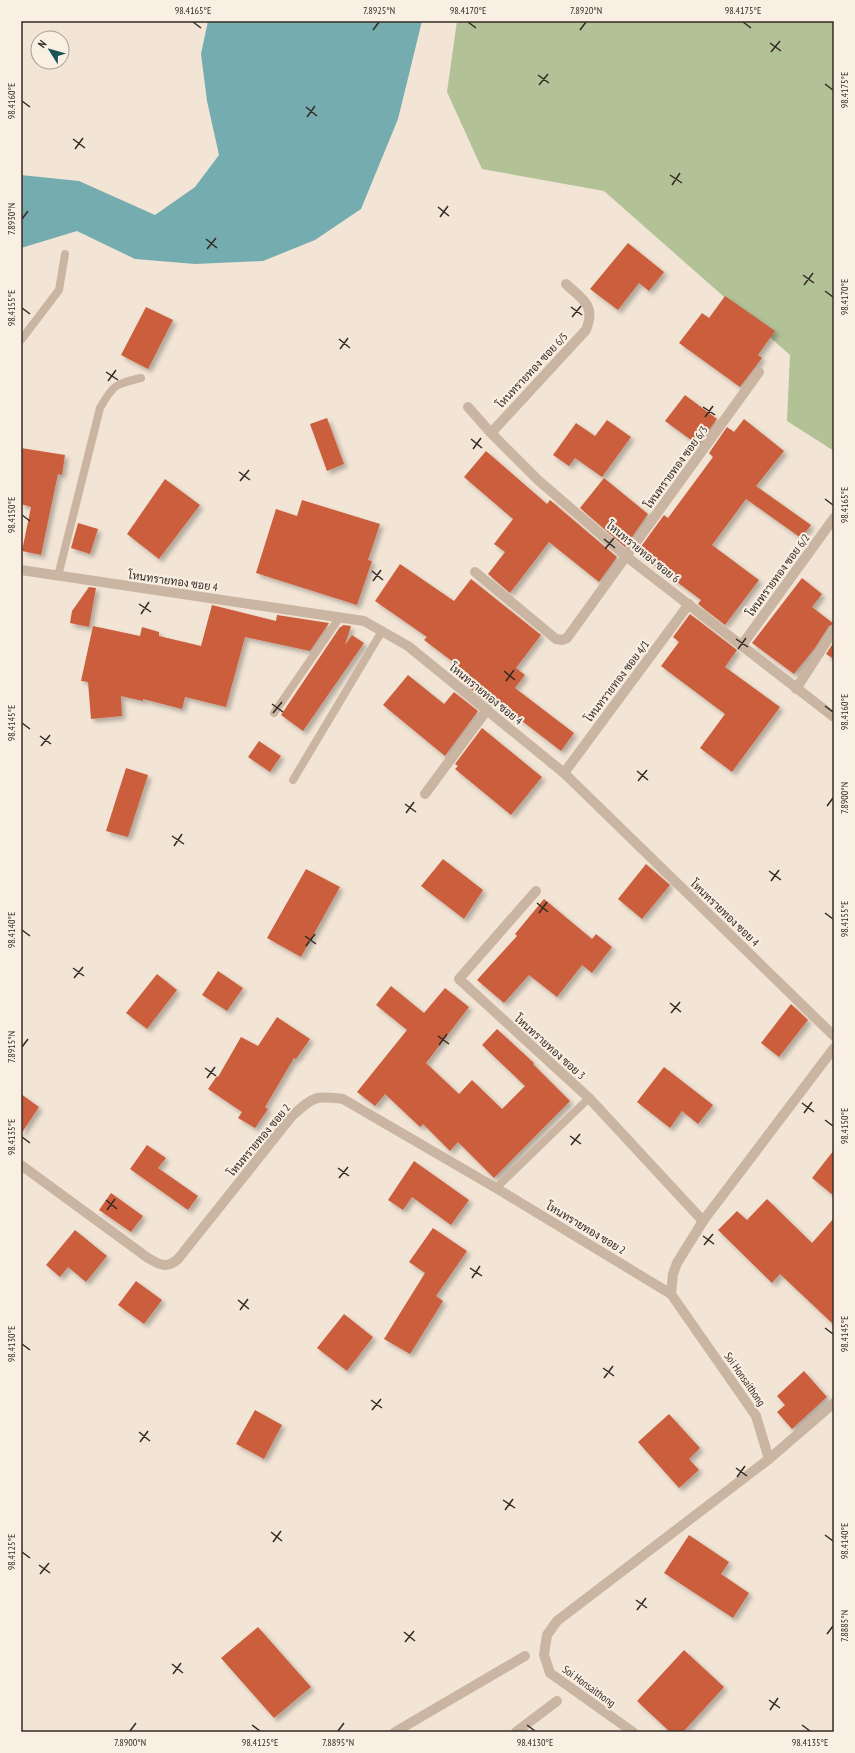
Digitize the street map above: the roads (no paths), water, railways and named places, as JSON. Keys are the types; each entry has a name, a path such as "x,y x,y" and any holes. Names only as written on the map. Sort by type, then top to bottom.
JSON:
{"street":[{"name":"โหนทรายทอง ซอย 6/5","path":"491,433 586,330 591,314 589,306 566,284"},
{"name":"โหนทรายทอง ซอย 6/3","path":"475,572 556,639 562,640 567,638 627,557 759,372"},
{"name":"โหนทรายทอง ซอย 6","path":"468,407 491,433 538,480 627,557 834,717"},
{"name":"โหนทรายทอง ซอย 6/2","path":"742,646 834,518"},
{"name":"โหนทรายทอง ซอย 4","path":"21,570 364,621 382,631 408,646 564,773 834,1036"},
{"name":"โหนทรายทอง ซอย 4/1","path":"564,773 689,604"},
{"path":"796,689 834,630"},
{"path":"425,794 487,710"},
{"name":"โหนทรายทอง ซอย 3","path":"536,891 459,980 589,1098 703,1221"},
{"path":"671,1294 673,1274 677,1263 703,1221 834,1048"},
{"name":"โหนทรายทอง ซอย 2","path":"21,1165 148,1258 164,1266 172,1265 292,1116 308,1102 322,1096 343,1099 496,1188 671,1294"},
{"name":"Soi Honsaithong","path":"633,1732 550,1673 544,1655 547,1635 557,1621 768,1459 756,1416 671,1294"},
{"path":"768,1459 833,1405"},
{"path":"395,1732 525,1656"},
{"path":"516,1732 557,1701"}],"lane":[{"path":"21,340 59,290 65,254"},
{"path":"58,576 100,408 111,390 119,383 140,378"},
{"path":"274,713 340,617"},
{"path":"294,780 382,631"},
{"path":"496,1188 589,1098"}],"water":[{"path":"208,21 422,21 398,119 361,209 315,240 263,261 195,264 135,259 77,231 21,248 21,175 79,181 155,215 195,187 219,155 207,101 201,54"}]}
